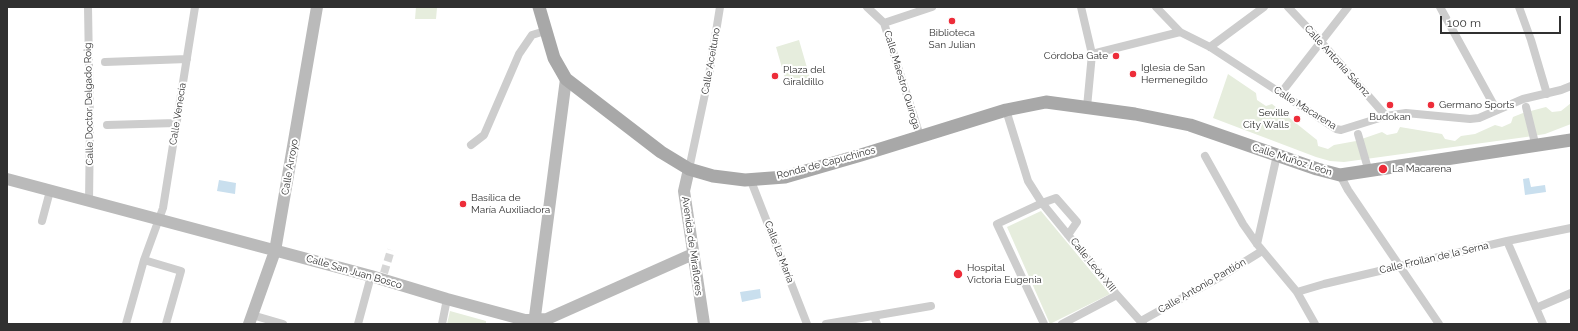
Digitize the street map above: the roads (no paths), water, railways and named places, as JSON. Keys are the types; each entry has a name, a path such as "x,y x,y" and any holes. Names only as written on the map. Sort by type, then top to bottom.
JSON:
{"main road":[{"path":"539,7 554,58 566,84"},
{"name":"Ronda de Capuchinos","path":"566,84 655,148 689,169 713,176 751,181 785,177 1006,110 1046,102 1087,107"},
{"name":"Calle Muñoz León","path":"1087,107 1135,114 1190,125 1340,175 1536,147 1571,140"}],"street":[{"name":"Calle Doctor Delgado Roig","path":"88,7 90,125 89,202"},
{"name":"Calle Venecia","path":"126,324 144,260 163,208 195,7"},
{"name":"Calle Arroyo","path":"251,320 276,251 317,7"},
{"name":"Calle Aceituno","path":"689,169 709,75 720,7"},
{"path":"868,7 884,23 932,7"},
{"path":"1081,7 1092,54 1087,107"},
{"name":"Calle Macarena","path":"1156,7 1180,32 1210,47 1336,130 1357,131 1386,116 1406,113 1470,119 1479,118 1496,110 1524,103 1571,86"},
{"path":"1210,47 1264,7"},
{"name":"Calle Antonia Sáenz","path":"1288,7 1386,116"},
{"path":"1281,93 1348,7"},
{"path":"1440,7 1496,110"},
{"path":"1519,7 1531,40 1547,94"},
{"name":"Calle Maestro Quiroga","path":"884,23 920,136"},
{"path":"471,145 484,135 519,54 532,35 545,31"},
{"path":"1092,54 1180,32"},
{"path":"105,62 187,59"},
{"path":"534,322 566,84"},
{"path":"1524,103 1536,147"},
{"name":"Calle León XIII","path":"1006,110 1028,181 1042,203 1117,295 1142,323"},
{"path":"107,125 176,123"},
{"path":"1357,131 1369,172"},
{"path":"1260,247 1277,155"},
{"path":"1204,156 1243,224 1297,292 1315,324"},
{"name":"Avenida de Miraflores","path":"689,169 684,191 704,324"},
{"path":"1340,175 1348,190 1439,324"},
{"name":"Calle San Juan Bosco","path":"7,179 276,251 379,276 447,299 534,322 548,319 694,254"},
{"name":"Calle La María","path":"751,181 807,324"},
{"path":"42,221 50,191"},
{"name":"Calle León XIII","path":"1044,324 997,224 1056,198 1077,222 1068,235"},
{"name":"Calle Froilan de la Serna","path":"1297,292 1399,266 1571,228"},
{"path":"1507,241 1543,324"},
{"name":"Calle Antonio Pantión","path":"1142,323 1220,277 1260,247"},
{"path":"144,260 181,271 166,324"},
{"path":"358,324 379,276"},
{"path":"1536,308 1571,292"},
{"name":"Calle León XIII","path":"1062,324 1117,295"},
{"path":"442,324 447,299"},
{"path":"826,324 875,320 931,306"},
{"path":"251,320 283,324"}],"water":[{"path":"1529,178 1531,187 1545,185 1546,192 1525,195 1523,179"},
{"path":"219,180 236,183 235,194 217,191"},
{"path":"760,289 761,298 742,302 740,292"}],"tunnel":[{"path":"384,273 391,250"}],"place":[{"name":"Biblioteca San Julian","path":"952,21"},
{"name":"Córdoba Gate","path":"1116,56"},
{"name":"Iglesia de San Hermenegildo","path":"1133,74"},
{"name":"Plaza del Giraldillo","path":"775,76"},
{"name":"Budokan","path":"1390,105"},
{"name":"Germano Sports","path":"1431,105"},
{"name":"Seville City Walls","path":"1297,119"},
{"name":"La Macarena","path":"1383,169"},
{"name":"Basílica de María Auxiliadora","path":"463,204"},
{"name":"Hospital Victoria Eugenia","path":"958,274"}]}
